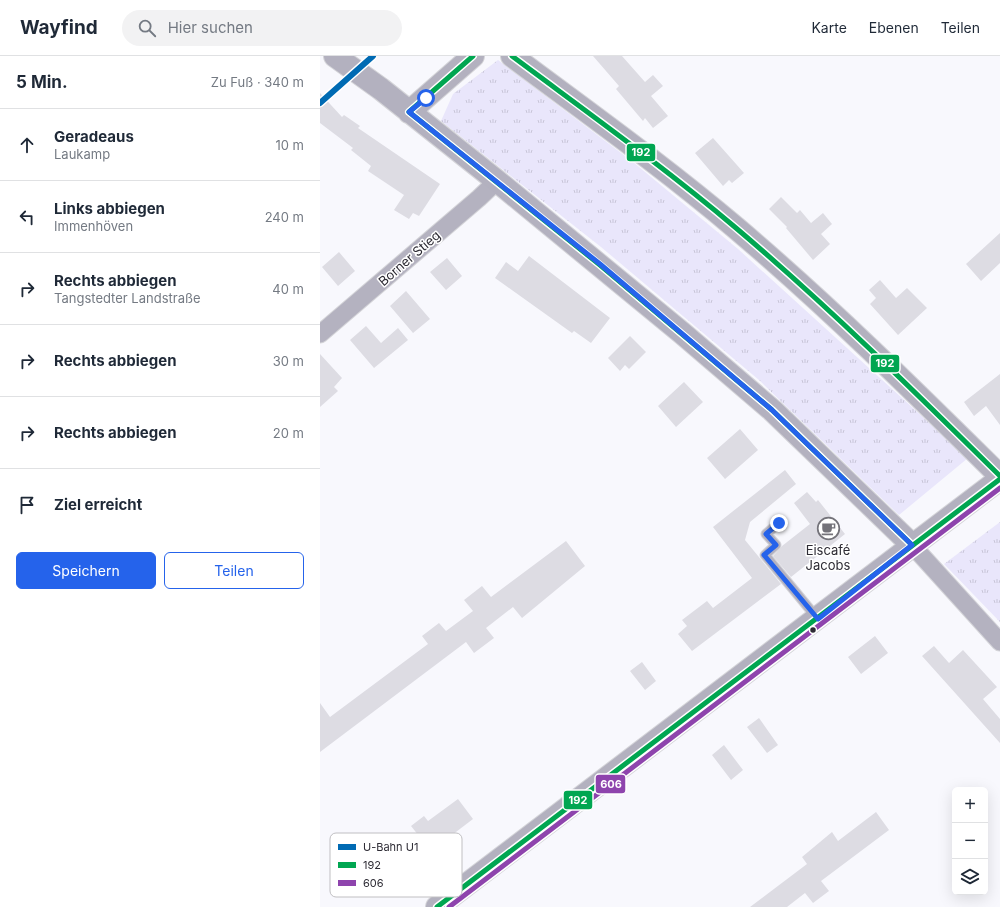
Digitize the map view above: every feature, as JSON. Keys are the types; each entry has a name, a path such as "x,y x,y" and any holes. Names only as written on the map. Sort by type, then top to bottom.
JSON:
{"street":[{"path":"335,56 381,89 600,264 772,410 912,545 1000,642"},
{"path":"409,112 473,56"},
{"path":"462,888 818,619 1000,478 892,370 736,228 648,158 512,56"},
{"name":"Borner Stieg","path":"320,334 479,198 496,181"},
{"path":"437,907 450,897"}],"lane":[{"path":"779,523 766,534 776,545 764,555 818,619"}],"green space":[{"path":"498,60 633,162 738,249 968,458 899,515 759,380 601,247 441,121 453,94"},
{"path":"1000,522 1000,622 944,564"}],"building":[{"path":"593,56 622,56 645,82 653,75 663,86 651,96 668,116 653,128 645,118 643,121 616,89 619,86"},
{"path":"320,93 342,117 344,115 360,126 358,128 440,184 419,216 413,213 409,219 394,210 404,195 368,171 371,166 351,150 353,148 320,123"},
{"path":"713,138 744,173 732,183 729,180 723,186 695,153"},
{"path":"781,197 797,213 800,210 811,223 823,213 832,224 821,234 830,244 813,260 786,228 787,227 769,209"},
{"path":"1000,233 1000,263 981,281 966,264"},
{"path":"339,252 355,271 338,286 322,267"},
{"path":"529,256 610,318 591,343 574,331 572,333 495,278 506,262 518,271"},
{"path":"447,258 462,276 446,290 430,272"},
{"path":"880,280 896,298 907,288 927,308 898,335 870,304 876,298 869,290"},
{"path":"406,291 430,319 413,333 390,306"},
{"path":"366,326 381,343 398,328 408,340 374,368 350,340"},
{"path":"630,336 646,352 629,369 625,365 620,371 608,358"},
{"path":"320,354 342,378 334,387 338,391 320,407"},
{"path":"1000,374 1000,425 986,406 974,416 964,402"},
{"path":"684,382 703,402 676,427 658,406"},
{"path":"740,429 758,450 725,479 707,458"},
{"path":"785,470 796,484 750,522 745,540 781,584 692,651 678,634 687,626 682,620 707,601 713,608 752,578 713,527"},
{"path":"807,492 816,502 818,500 845,534 791,577 773,556 782,546 810,524 794,503"},
{"path":"566,541 585,566 522,618 513,607 486,628 494,638 474,653 466,642 320,752 320,703 330,717 428,644 422,636 439,623 446,631 473,611 464,600 482,586 491,597"},
{"path":"875,636 888,653 861,674 848,657"},
{"path":"934,646 949,663 963,650 997,687 983,699 1000,719 1000,743 922,656"},
{"path":"642,662 656,681 645,690 630,671"},
{"path":"759,718 778,745 767,753 747,727"},
{"path":"724,745 743,770 731,780 712,755"},
{"path":"458,799 473,819 455,833 417,833 411,826 424,816 428,821"},
{"path":"876,812 889,830 821,881 829,891 813,903 805,893 787,907 750,907 807,864 802,857 832,832 838,841"}],"metro line":[{"name":"U1","path":"320,103 373,56"}],"transit line":[{"name":"192","path":"473,56 409,112 600,265 772,410 912,545"},
{"name":"192","path":"512,56 597,119 709,205 736,228 837,318 1000,476"},
{"name":"192","path":"462,888 1000,479"},
{"name":"606","path":"449,907 1000,488"},
{"name":"192","path":"437,907 450,897"}],"place":[{"name":"Eiscafé Jacobs","path":"828,528"}],"route":[{"path":"426,98 409,112 600,264 772,410 912,545 818,619 764,555 776,545 766,534 779,523"}]}
